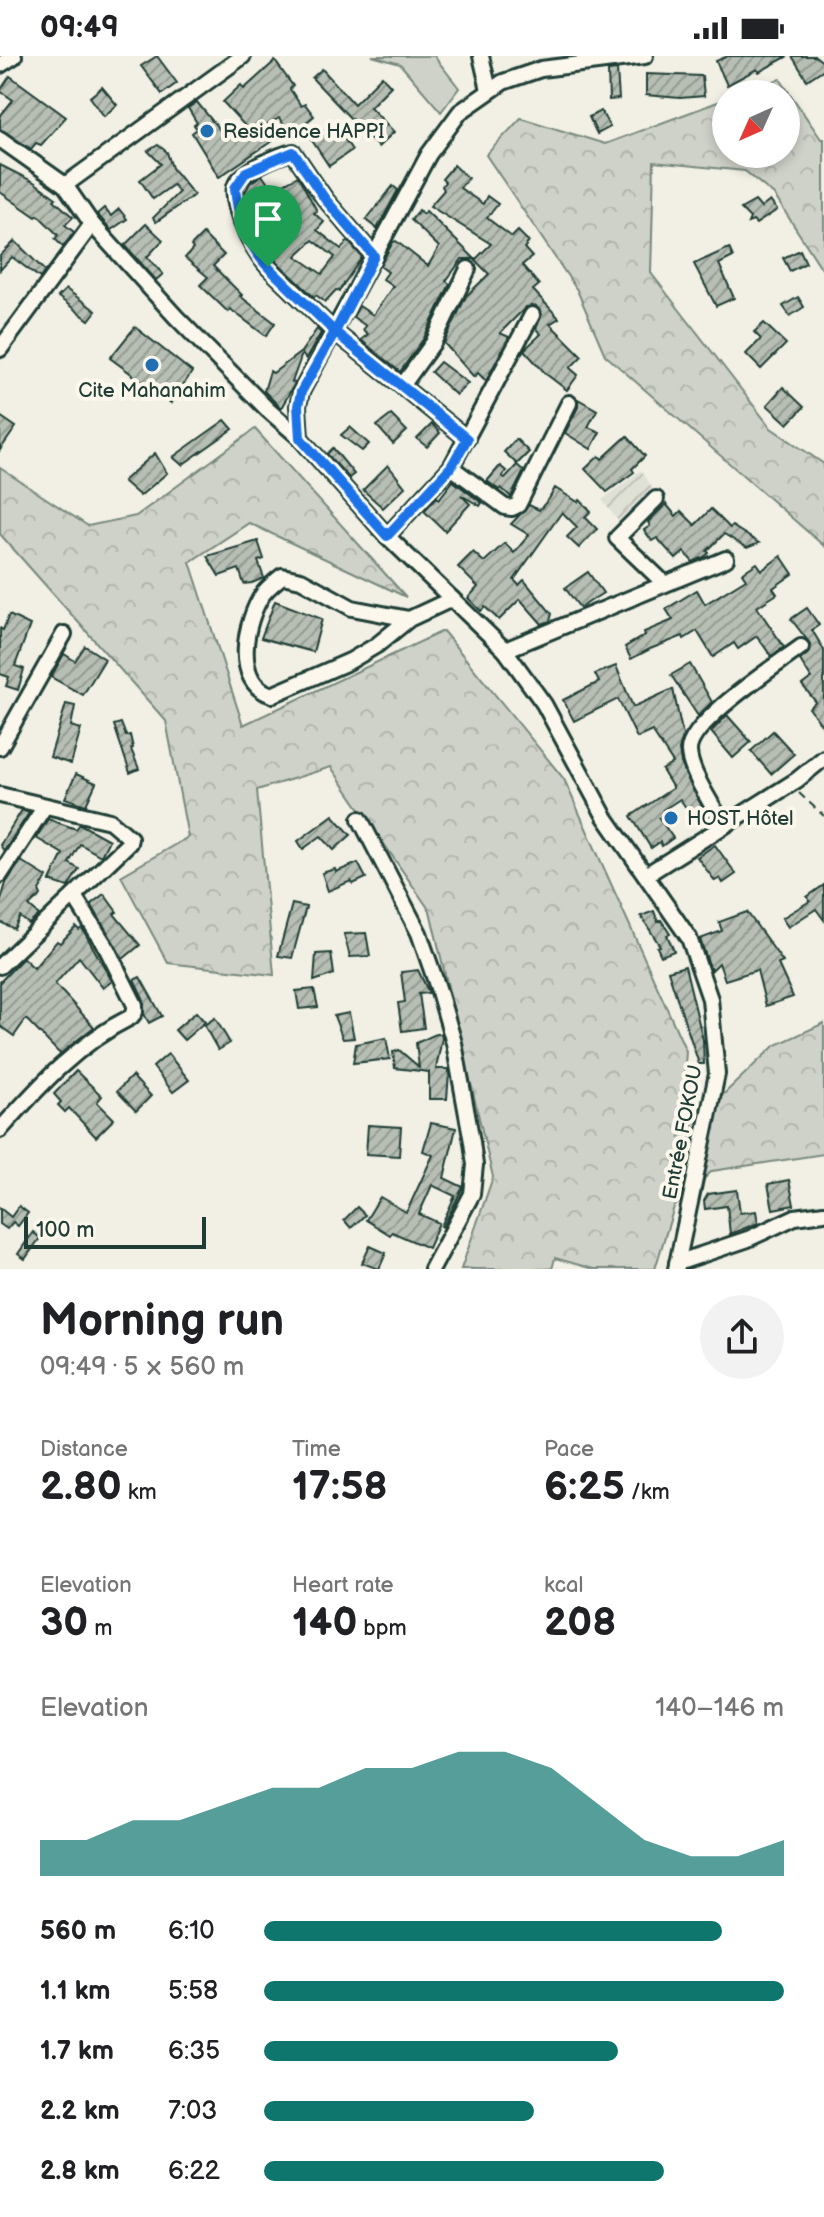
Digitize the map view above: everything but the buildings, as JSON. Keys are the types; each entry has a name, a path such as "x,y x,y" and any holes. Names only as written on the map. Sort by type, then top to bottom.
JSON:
{"street":[{"path":"0,65 14,56"},
{"path":"2,144 65,185 243,56"},
{"path":"481,56 489,90"},
{"path":"300,438 298,406 301,392 443,132 460,112 503,82 541,69 645,56"},
{"path":"374,256 325,199 293,152 246,172 238,181 236,201 258,256 335,332 467,439"},
{"name":"Entrée FOKOU","path":"65,185 92,224 176,317 300,438 387,536 505,650 544,704 588,789 689,938 710,999 717,1074 676,1266"},
{"path":"0,349 92,224"},
{"path":"402,386 433,343 468,269"},
{"path":"387,536 451,467 532,315"},
{"path":"451,467 505,507 518,505 569,403"},
{"path":"656,499 617,538 665,584"},
{"path":"505,650 726,559"},
{"path":"409,619 352,608 301,580 282,576 262,595 253,615 245,649 249,676 263,692 272,695 350,661 377,645 409,619 452,599"},
{"path":"0,747 64,634"},
{"path":"724,826 693,767 689,752 691,739 716,711 801,647"},
{"path":"646,875 789,785 824,758"},
{"path":"0,795 110,821 130,838 129,843 0,966"},
{"path":"0,875 45,806"},
{"path":"360,819 419,933 454,1043 472,1142 475,1174 472,1194 432,1269"},
{"path":"0,1130 50,1076 95,1038 135,1012 135,1005 106,947 74,896"},
{"path":"676,1266 748,1239 795,1217 824,1213"}],"path":[{"path":"789,785 824,816"}],"shaded area":[{"path":"641,470 655,492 619,522 602,500"}],"green space":[{"path":"372,56 434,56 459,88 441,112 400,64"},
{"path":"712,104 712,168 654,162 651,273 771,428 824,464 824,546 605,355 577,290 486,155 521,118 605,144"},
{"path":"800,108 824,139 824,272 774,195 745,171 715,168 800,168"},
{"path":"255,429 406,597 249,523 190,562 243,725 443,631 564,779 686,1051 680,1136 774,1046 824,1023 824,1154 712,1171 674,1207 655,1269 593,1269 555,1258 552,1269 461,1269 493,1177 430,911 331,767 257,790 274,975 168,963 121,876 188,837 166,721 0,534 0,468 88,526 136,516"}],"place":[{"name":"Residence HAPPI","path":"207,131"},
{"name":"Cite Mahanahim","path":"152,365"},
{"name":"HOST Hôtel","path":"671,818"}],"route":[{"path":"268,267 253,246 236,201 235,188 246,172 293,152 325,199 374,256 335,332 467,439 451,467 387,536 300,438 298,406 301,392 335,332 268,267"}]}
